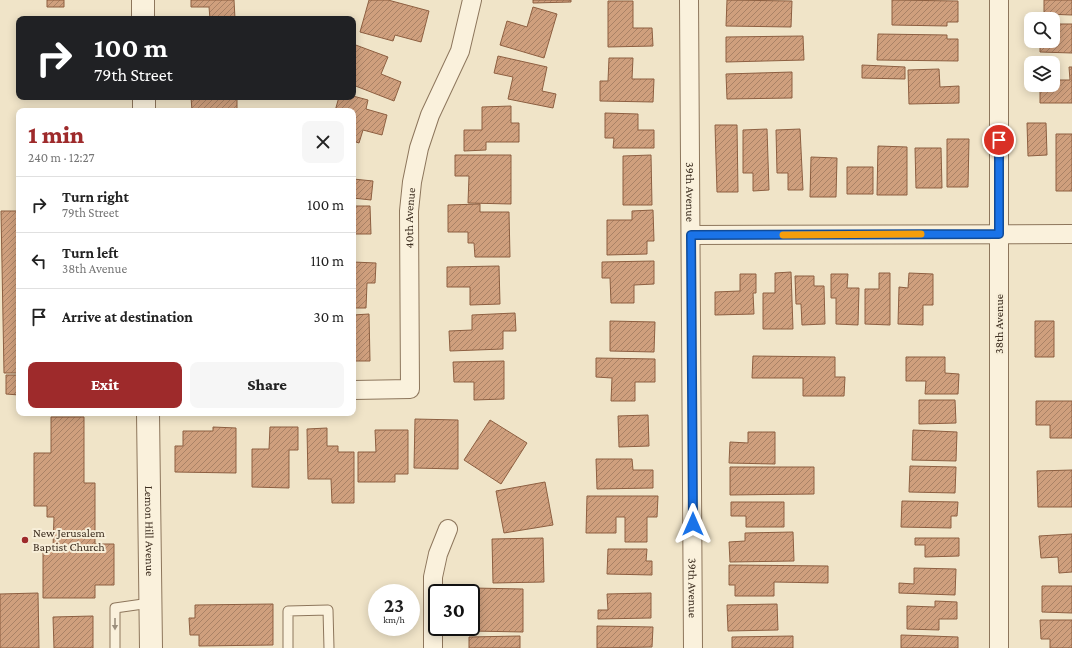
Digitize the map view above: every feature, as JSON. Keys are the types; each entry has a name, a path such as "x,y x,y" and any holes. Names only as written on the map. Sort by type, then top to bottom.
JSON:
{"street":[{"path":"143,0 143,16"},
{"name":"40th Avenue","path":"356,390 410,389 409,211 412,182 419,148 430,115 460,51 472,0"},
{"name":"39th Avenue","path":"689,0 693,648"},
{"name":"38th Avenue","path":"999,0 999,648"},
{"path":"691,235 1072,234"},
{"name":"Lemon Hill Avenue","path":"148,416 151,648"},
{"path":"433,648 433,578 438,554 448,529"}],"lane":[{"path":"116,648 115,608 150,603"},
{"path":"288,648 288,611 328,610 329,648"}],"building":[{"path":"47,0 64,0 64,7 47,7"},
{"path":"191,0 234,0 235,16 210,16 209,7 191,7"},
{"path":"369,0 388,0 429,11 421,42 395,35 393,41 360,32"},
{"path":"533,0 571,0 571,2 533,3"},
{"path":"727,0 792,1 791,27 726,26"},
{"path":"892,0 958,1 958,22 947,22 947,26 892,25"},
{"path":"1044,0 1072,0 1072,15 1060,15 1060,12 1044,12"},
{"path":"608,1 633,1 633,28 652,28 653,46 608,47"},
{"path":"533,7 557,14 544,58 500,45 507,21 527,27"},
{"path":"1060,24 1072,24 1072,53 1040,52 1040,48 1060,48"},
{"path":"878,34 947,35 947,39 958,39 958,61 877,60"},
{"path":"803,36 804,60 726,62 726,37"},
{"path":"356,45 388,57 381,74 401,82 394,101 356,86"},
{"path":"498,56 547,67 542,91 556,94 553,108 508,99 513,77 494,73"},
{"path":"609,58 633,58 632,79 654,79 653,102 600,101 600,81 608,81"},
{"path":"862,65 905,67 905,79 862,78"},
{"path":"1069,67 1072,67 1072,103 1040,103 1040,92 1060,92 1060,80 1070,80"},
{"path":"939,69 940,87 959,86 959,103 909,104 908,70"},
{"path":"792,72 792,98 727,99 726,74"},
{"path":"356,97 368,100 366,109 387,115 382,135 363,130 359,143 356,142 356,108 336,108 338,100 356,100"},
{"path":"191,100 237,100 237,108 192,108"},
{"path":"511,106 511,123 519,123 519,142 486,142 486,150 464,151 464,130 482,130 482,107"},
{"path":"605,113 638,114 638,130 654,130 654,148 613,148 614,138 605,138"},
{"path":"1027,123 1046,123 1047,155 1028,156"},
{"path":"715,125 737,125 738,192 717,192"},
{"path":"767,129 769,190 753,191 753,173 743,173 743,130"},
{"path":"800,129 803,190 788,190 788,173 777,173 776,130"},
{"path":"1056,134 1072,134 1072,191 1056,191"},
{"path":"947,139 969,139 968,187 947,187"},
{"path":"878,146 907,147 907,195 877,195"},
{"path":"915,148 941,148 942,188 916,188"},
{"path":"455,155 511,155 511,204 468,203 469,176 455,176"},
{"path":"651,155 652,205 623,205 623,156"},
{"path":"811,157 837,158 836,197 810,197"},
{"path":"847,167 873,167 873,194 847,194"},
{"path":"356,179 373,181 371,200 356,198"},
{"path":"480,204 480,212 509,212 510,257 475,257 474,243 468,243 468,232 448,232 448,205"},
{"path":"356,206 370,206 371,234 356,234"},
{"path":"653,210 654,241 647,241 647,254 607,255 607,220 632,220 632,211"},
{"path":"1,211 16,211 16,373 4,373"},
{"path":"654,261 654,284 634,285 634,303 611,303 610,278 602,278 602,262"},
{"path":"356,262 376,263 375,283 367,283 366,308 356,308"},
{"path":"499,266 500,304 470,305 470,287 447,287 447,267"},
{"path":"791,272 793,329 763,329 763,293 775,293 775,273"},
{"path":"879,273 890,273 890,325 865,324 865,289 879,289"},
{"path":"909,273 933,274 933,305 923,305 923,325 898,324 899,287 908,288"},
{"path":"740,274 756,274 756,293 753,293 754,314 715,315 715,292 740,291"},
{"path":"831,274 848,274 847,288 859,288 858,325 836,324 836,298 831,298"},
{"path":"795,276 814,276 814,286 824,286 825,324 802,325 801,304 796,304"},
{"path":"515,313 516,331 503,331 503,349 450,351 449,331 472,330 472,315"},
{"path":"369,314 370,361 356,361 356,315"},
{"path":"610,321 655,322 654,352 610,351"},
{"path":"1035,321 1054,321 1054,357 1035,357"},
{"path":"753,356 835,357 835,377 845,377 844,396 803,396 803,378 752,378"},
{"path":"906,357 945,357 945,373 959,374 958,394 925,394 926,381 906,381"},
{"path":"596,358 655,359 655,382 635,382 635,401 611,401 612,378 596,377"},
{"path":"504,361 504,399 474,400 474,382 454,382 453,362"},
{"path":"6,375 16,375 16,395 6,394"},
{"path":"919,400 955,400 956,423 919,424"},
{"path":"1036,401 1072,401 1072,438 1050,438 1050,425 1036,425"},
{"path":"648,415 649,446 619,447 618,416"},
{"path":"51,417 84,417 84,483 95,483 95,544 114,544 114,585 95,585 95,598 43,598 43,547 53,547 54,517 47,517 47,506 34,506 34,453 51,453"},
{"path":"415,419 458,420 458,469 414,468"},
{"path":"490,420 527,443 501,484 464,460"},
{"path":"213,427 236,428 236,473 175,472 175,446 183,446 183,431 213,431"},
{"path":"270,427 298,427 298,450 289,450 289,488 252,487 252,449 269,449"},
{"path":"327,428 327,446 338,446 338,452 354,452 354,503 332,503 331,479 308,479 307,429"},
{"path":"375,430 408,430 408,474 395,474 395,482 358,482 358,452 376,452"},
{"path":"913,430 957,432 956,461 912,460"},
{"path":"748,432 775,432 775,464 729,463 730,442 748,443"},
{"path":"596,459 632,459 633,470 653,470 653,488 597,489"},
{"path":"910,466 956,467 955,493 909,492"},
{"path":"730,467 814,467 814,494 730,495"},
{"path":"1072,470 1072,507 1038,507 1037,471"},
{"path":"545,482 553,525 504,533 496,491"},
{"path":"587,496 658,496 657,517 647,517 647,542 625,542 625,517 616,517 616,533 586,533"},
{"path":"902,501 958,502 957,516 951,516 951,528 901,527"},
{"path":"731,502 784,502 784,527 746,527 746,516 731,516"},
{"path":"793,532 794,561 730,562 729,542 745,541 745,533"},
{"path":"1072,534 1072,572 1059,573 1058,557 1041,558 1039,536"},
{"path":"543,538 544,582 493,583 492,539"},
{"path":"915,538 959,538 959,556 925,557 925,545 915,545"},
{"path":"608,549 647,549 646,561 652,561 652,575 607,574"},
{"path":"729,565 828,566 828,583 774,582 774,596 735,596 735,585 729,585"},
{"path":"914,568 956,569 955,595 899,593 899,583 914,584"},
{"path":"1042,586 1072,586 1072,613 1042,612"},
{"path":"480,588 523,589 523,632 480,631"},
{"path":"38,593 39,648 0,648 0,594"},
{"path":"651,593 651,618 598,619 598,610 608,610 607,594"},
{"path":"935,601 957,602 957,619 939,619 939,630 907,629 907,606 935,607"},
{"path":"273,604 273,645 199,646 199,635 190,635 189,618 195,618 195,605"},
{"path":"777,604 778,630 728,631 727,605"},
{"path":"93,616 93,648 54,648 53,617"},
{"path":"1040,620 1072,620 1072,648 1050,648 1050,639 1041,639"},
{"path":"597,626 653,627 652,647 597,648"},
{"path":"901,635 958,637 958,648 901,648"},
{"path":"520,636 520,648 469,648 469,637"},
{"path":"793,636 793,648 732,648 732,637"}],"slow traffic":[{"path":"783,235 921,234"}],"place":[{"name":"New Jerusalem Baptist Church","path":"25,540"}],"route":[{"path":"693,524 691,235 999,234 999,140"}]}
